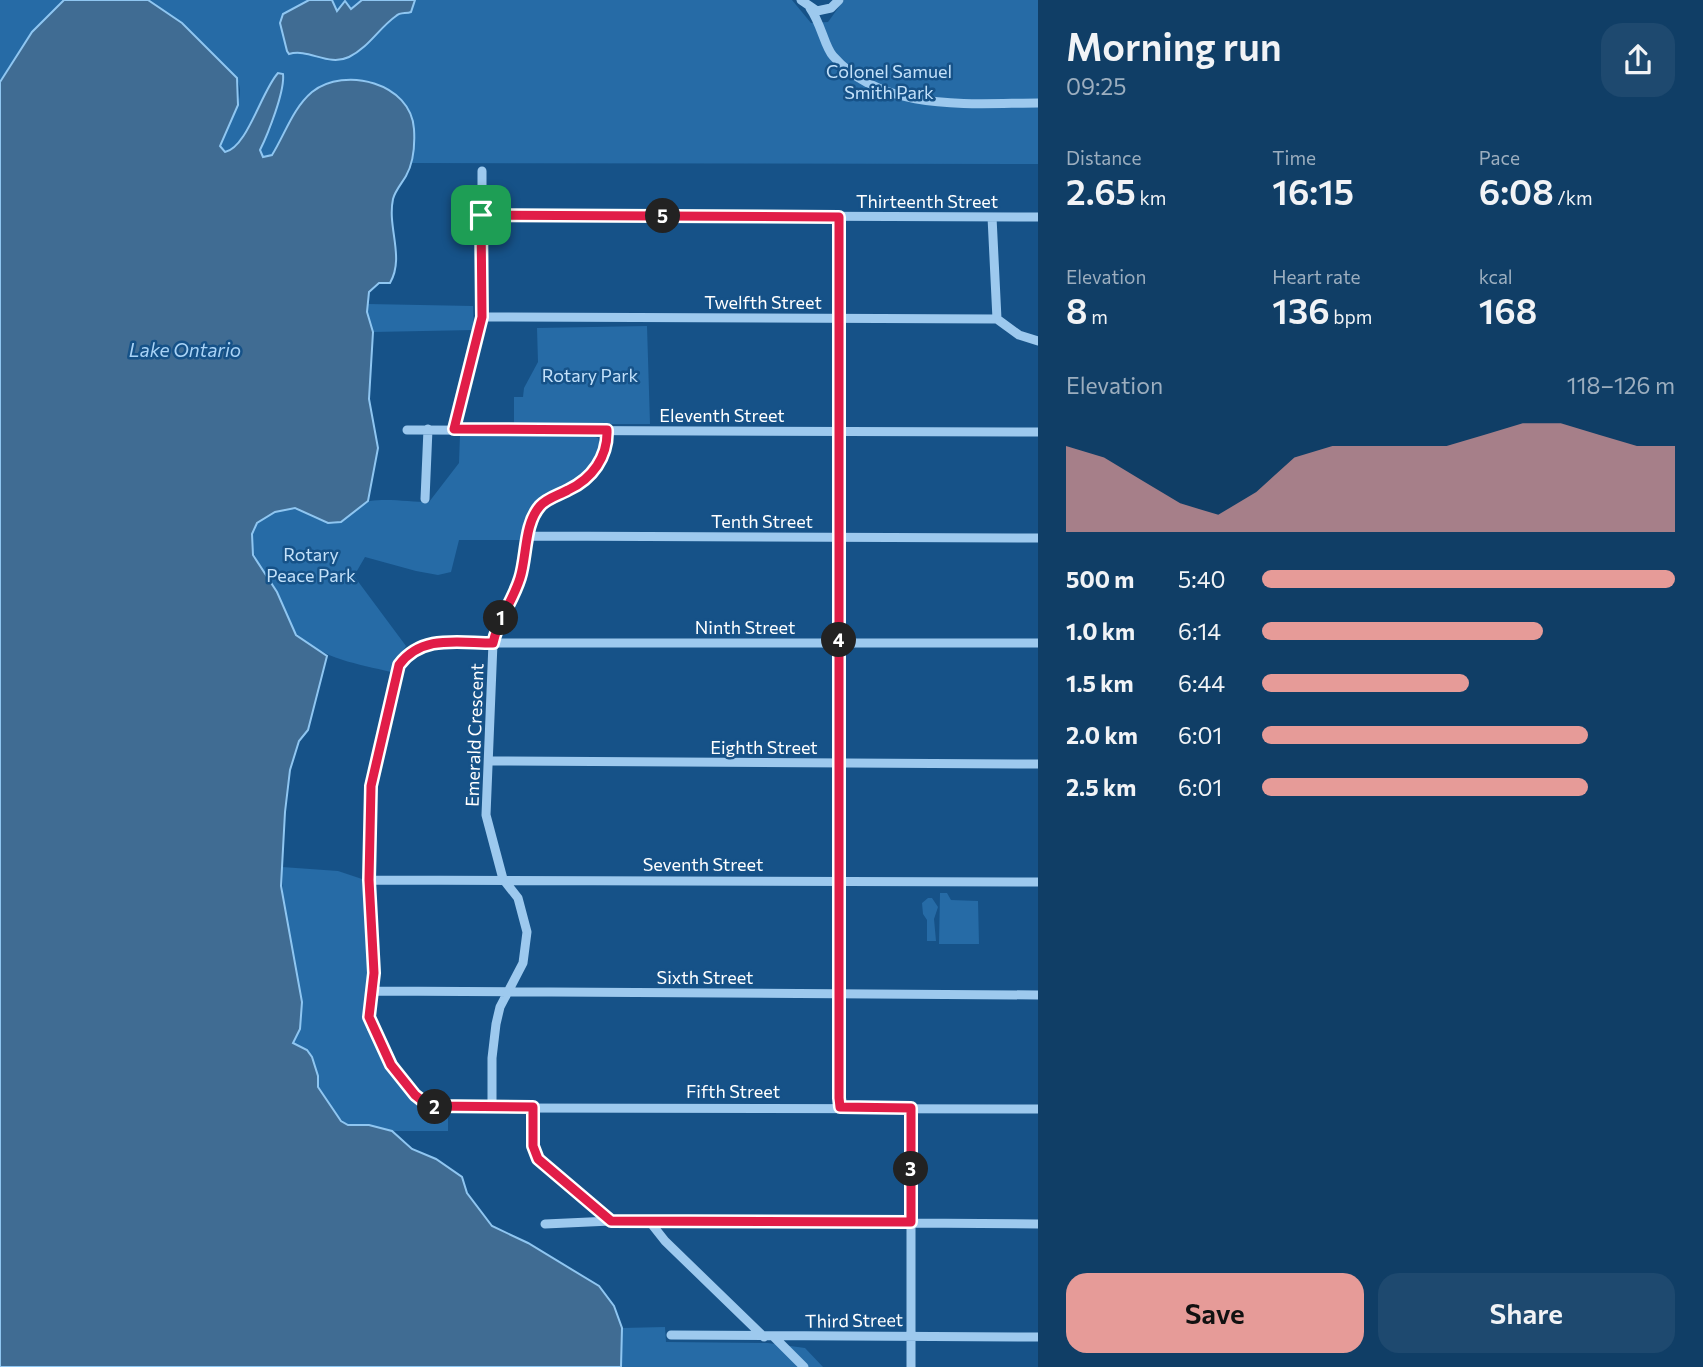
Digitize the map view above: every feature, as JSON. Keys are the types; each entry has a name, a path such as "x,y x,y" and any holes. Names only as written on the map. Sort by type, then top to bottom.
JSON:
{"street":[{"path":"801,0 810,8 823,29 831,55 865,81 897,94 950,102 1038,103"},
{"path":"823,29 831,8 839,0"},
{"path":"810,8 831,8"},
{"path":"454,429 482,317 482,171"},
{"name":"Thirteenth Street","path":"481,215 1038,217"},
{"path":"839,217 840,1107"},
{"path":"992,217 997,319 1019,335 1038,341"},
{"name":"Twelfth Street","path":"482,317 997,319"},
{"name":"Eleventh Street","path":"407,429 1038,432"},
{"path":"425,499 428,429"},
{"name":"Emerald Crescent","path":"492,1107 493,1038 500,1007 523,963 527,932 518,898 503,879 486,815 493,643 499,622 520,579 528,536 542,503 578,486 594,470 605,447 607,430"},
{"name":"Tenth Street","path":"528,536 1038,538"},
{"name":"Ninth Street","path":"429,1106 403,1081 372,1029 369,1017 374,973 369,880 371,786 399,665 410,652 430,643 1038,643"},
{"name":"Eighth Street","path":"489,761 1038,764"},
{"name":"Seventh Street","path":"369,880 1038,882"},
{"name":"Sixth Street","path":"372,991 1038,995"},
{"name":"Fifth Street","path":"429,1106 1038,1109"},
{"path":"533,1107 533,1146 538,1159 611,1221"},
{"path":"911,1108 911,1367"},
{"path":"545,1224 611,1221 1038,1224"},
{"path":"650,1222 665,1241 764,1337"},
{"name":"Third Street","path":"671,1335 1038,1337"},
{"path":"774,1337 804,1367"}],"green space":[{"path":"0,0 64,0 32,32 0,82"},
{"name":"Colonel Samuel Smith Park","path":"148,0 792,0 811,23 828,22 844,0 1038,0 1038,164 412,163 414,128 396,95 370,81 332,83 311,93 294,114 272,155 266,158 260,155 260,151 277,108 281,84 279,73 240,140 228,153 220,146 239,98 237,79 182,27"},
{"path":"368,304 473,306 474,330 373,332 367,312"},
{"name":"Rotary Park","path":"647,326 650,424 514,424 514,397 523,397 524,388 538,362 537,328"},
{"name":"Rotary Peace Park","path":"460,435 591,435 598,438 600,451 588,470 531,506 521,540 459,540 451,572 438,575 365,557 354,576 406,646 391,672 342,660 318,650 294,631 277,592 259,565 251,544 255,525 274,511 283,509 335,523 346,519 370,501 429,502 459,463"},
{"path":"282,867 338,871 362,879 370,963 366,1026 394,1076 420,1109 448,1115 448,1131 392,1131 369,1125 348,1125 339,1117 318,1087 318,1076 293,1044 300,1029 302,1002 283,906"},
{"path":"940,893 947,893 951,900 978,901 979,944 939,944"},
{"path":"932,898 938,907 934,919 936,941 927,941 927,920 923,914 922,903"},
{"path":"665,1327 666,1342 768,1343 805,1348 823,1367 621,1367 622,1328"}],"water":[{"name":"Lake Ontario","path":"64,0 148,0 182,23 237,78 238,105 220,146 225,152 233,148 247,130 278,73 283,74 283,81 279,101 260,150 263,157 272,155 305,98 326,84 341,80 358,80 374,84 389,90 401,100 410,113 414,129 412,159 409,171 394,196 392,210 396,253 394,273 390,283 379,283 369,292 367,312 373,332 369,399 378,448 368,501 341,522 328,523 295,508 275,512 257,523 252,534 253,555 277,592 296,635 327,656 308,730 299,741 290,770 285,812 281,886 302,1002 300,1029 293,1043 307,1050 312,1057 318,1076 318,1087 341,1121 348,1125 369,1125 392,1131 412,1149 436,1159 462,1177 467,1193 492,1226 528,1243 599,1286 614,1306 622,1328 621,1367 0,1367 0,82 32,32"},
{"path":"309,0 332,0 337,11 345,1 351,9 362,0 415,0 411,12 398,15 356,53 334,60 304,53 289,54 287,51 280,23 283,14"}],"route":[{"path":"481,215 839,217 839,1098 840,1107 911,1108 911,1222 611,1221 538,1159 533,1146 533,1107 429,1106 415,1095 391,1065 372,1029 369,1017 374,983 369,916 371,786 399,665 410,652 430,643 493,643 499,622 520,579 530,528 538,508 542,503 578,486 590,475 597,467 607,439 607,430 454,429 480,335 481,215"}]}
